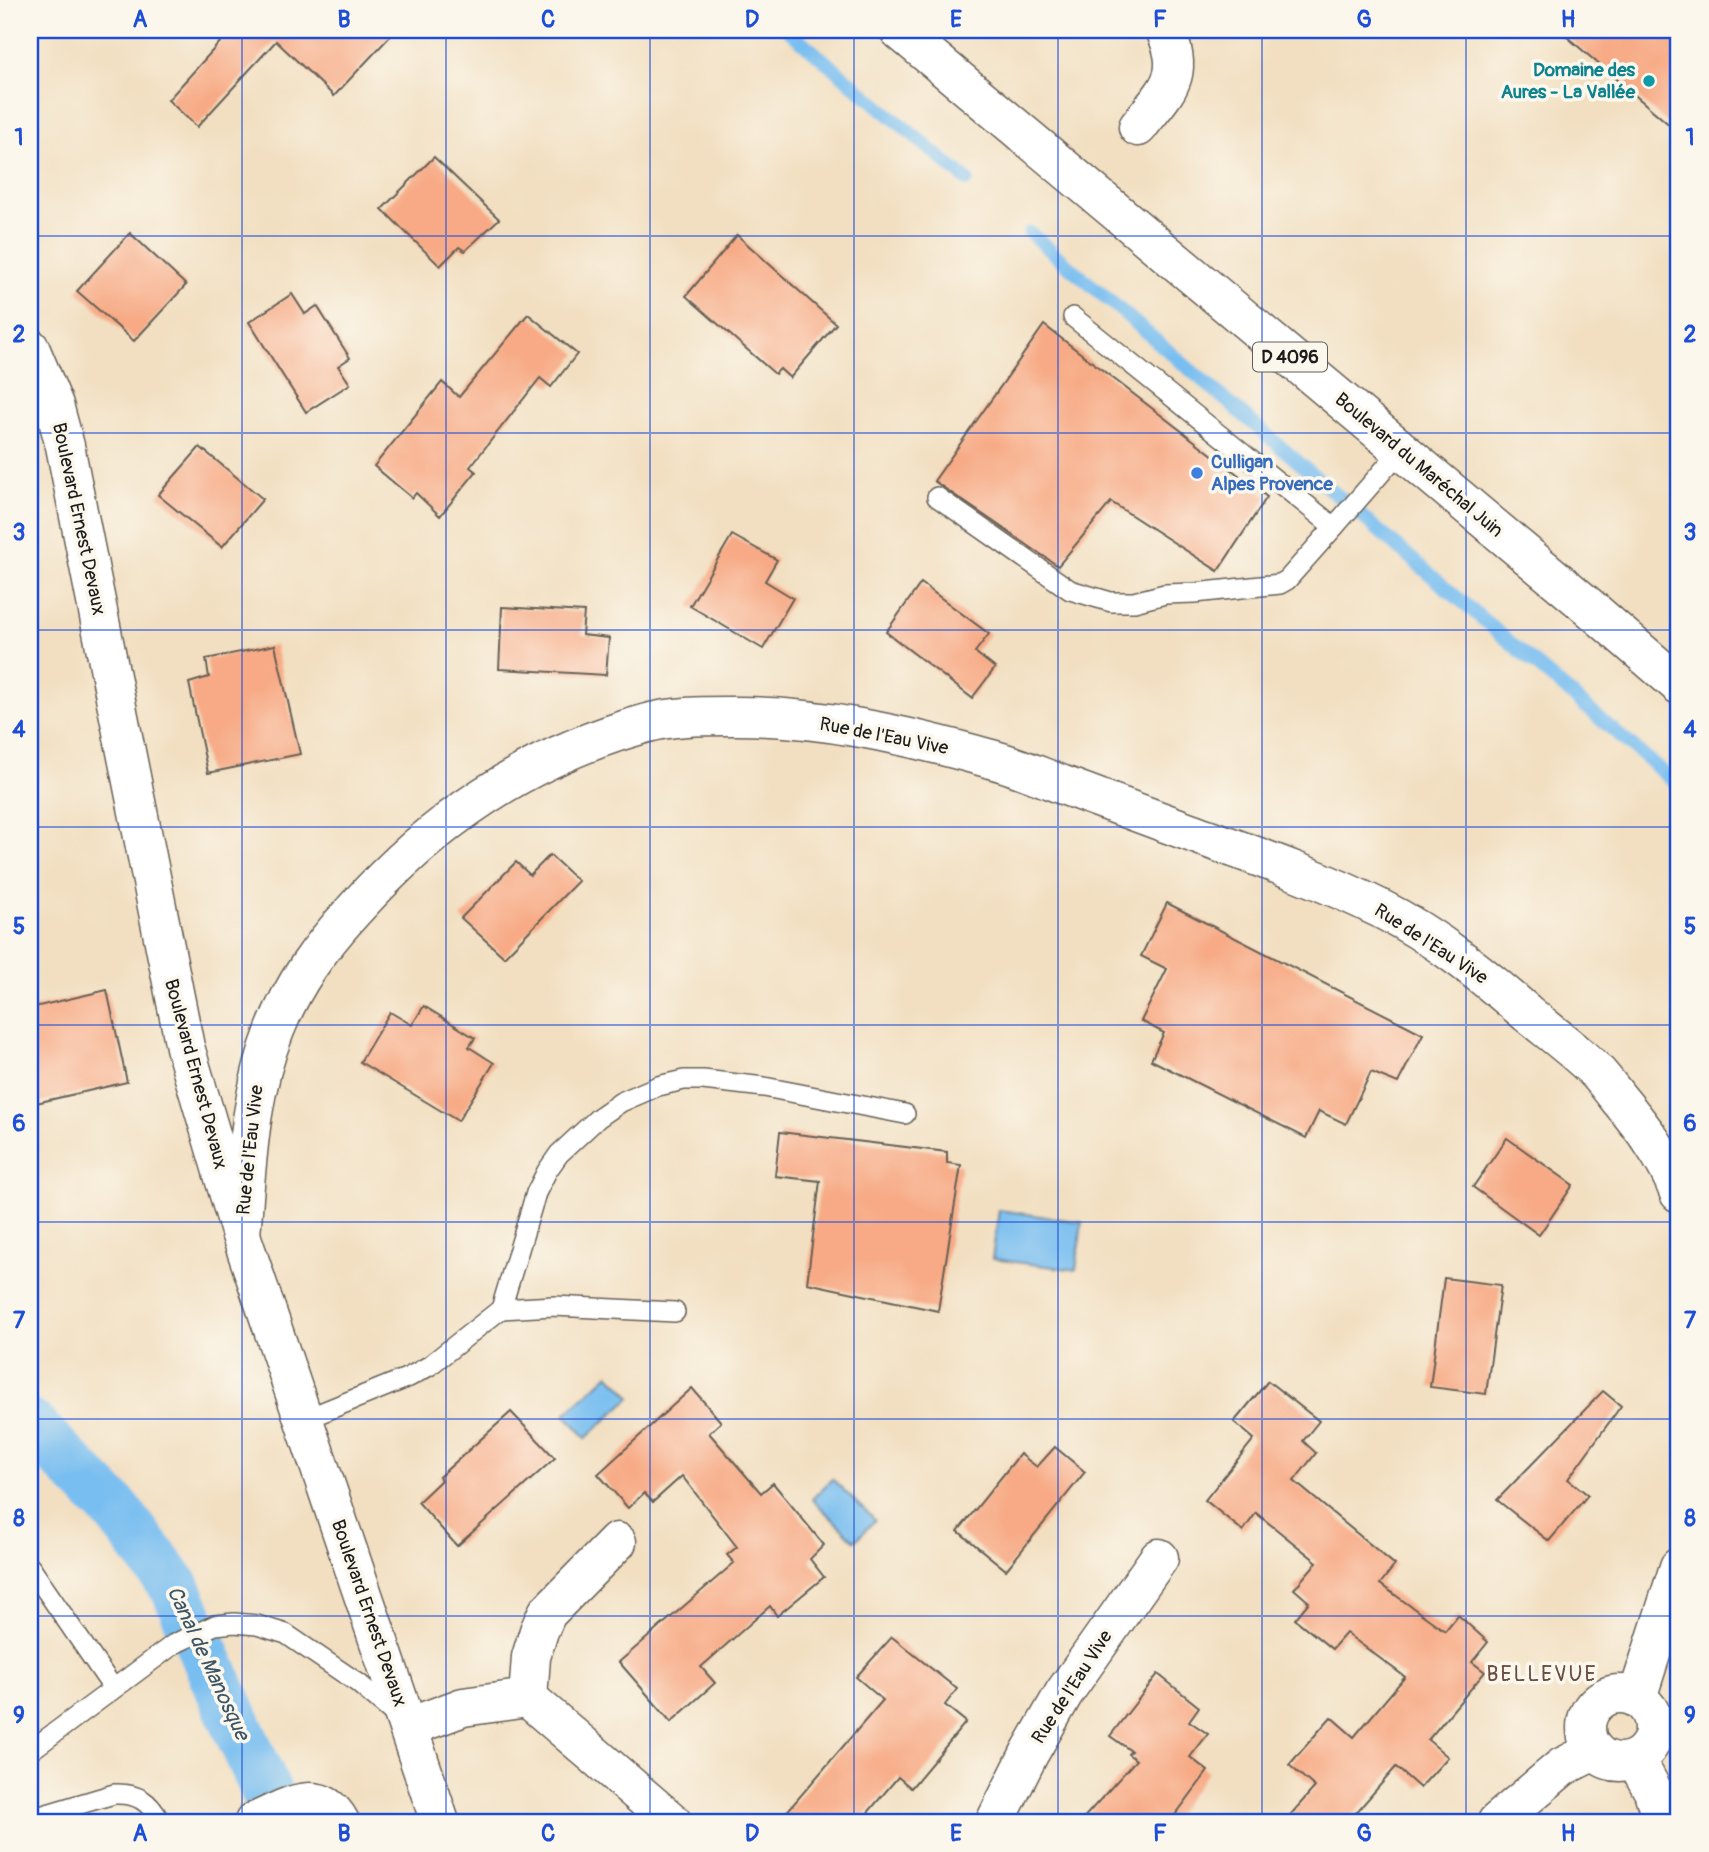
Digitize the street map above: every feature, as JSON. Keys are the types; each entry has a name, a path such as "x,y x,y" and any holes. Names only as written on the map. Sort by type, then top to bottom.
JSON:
{"street":[{"name":"Boulevard du Maréchal Juin","path":"899,30 1679,685"},
{"path":"1138,127 1174,75 1174,57 1165,30"},
{"name":"Boulevard Ernest Devaux","path":"30,348 54,405 65,446 106,643 178,1020 241,1235 440,1822"},
{"name":"Rue de l'Eau Vive","path":"241,1235 252,1112 259,1076 276,1028 294,990 306,968 330,936 372,889 429,834 506,781 565,752 635,727 690,717 799,719 872,730 995,760 1309,877 1384,910 1419,931 1490,982 1595,1070 1650,1137 1676,1179"},
{"path":"528,1698 531,1657 547,1613 617,1542"},
{"name":"Rue de l'Eau Vive","path":"995,1822 1064,1693 1159,1558"},
{"path":"1637,1698 1679,1567"},
{"path":"1616,1694 1637,1698 1646,1704 1651,1713 1654,1734 1645,1753 1636,1759 1613,1762 1602,1758 1594,1751 1586,1730 1591,1710 1606,1697 1616,1694"},
{"path":"409,1727 463,1707 528,1698 672,1822"},
{"path":"1497,1822 1562,1767 1594,1751"},
{"path":"1636,1759 1653,1791 1662,1822"},
{"path":"254,1822 303,1801 323,1804 340,1822"}],"lane":[{"path":"1073,317 1334,527"},
{"path":"937,497 1070,590 1111,602 1135,602 1165,594 1280,584 1287,580 1401,450"},
{"path":"303,1420 429,1366 501,1308 536,1193 547,1171 569,1145 598,1118 621,1102 658,1086 684,1080 703,1080 764,1087 905,1114"},
{"path":"501,1308 554,1306 675,1312"},
{"path":"30,1567 113,1688"},
{"path":"30,1751 174,1644 215,1625 234,1623 257,1625 286,1634 358,1683 409,1727"},
{"path":"30,1819 114,1794 128,1794 142,1797 154,1810 160,1822"}],"water":[{"path":"999,1210 1082,1222 1076,1270 992,1259"},
{"path":"609,1374 631,1397 586,1438 565,1414"},
{"path":"832,1479 875,1520 855,1541 812,1499"}],"building":[{"path":"231,30 396,30 334,96 276,41 197,127 168,100"},
{"name":"Domaine des Aures - La Vallée","path":"1559,30 1679,30 1679,133"},
{"path":"434,157 499,219 465,251 459,247 440,266 382,209"},
{"path":"130,233 186,285 134,341 77,291"},
{"path":"737,235 836,324 790,378 780,369 775,374 686,296"},
{"path":"292,294 305,314 317,306 350,358 338,366 350,384 306,412 249,322"},
{"path":"528,314 577,354 551,387 540,378 470,467 476,472 440,516 416,493 412,498 374,466 442,382 459,397"},
{"path":"1044,325 1267,497 1218,571 1111,502 1058,566 934,481"},
{"path":"200,447 263,499 222,547 158,495"},
{"path":"732,535 777,560 765,581 793,598 763,649 690,606"},
{"path":"921,583 989,634 975,652 995,668 972,698 886,632"},
{"path":"502,607 584,612 582,635 609,638 606,675 499,669"},
{"path":"275,645 300,754 208,773 189,683 209,677 206,659"},
{"path":"550,855 578,881 504,957 461,918 516,862 530,875"},
{"path":"1167,903 1423,1034 1398,1083 1371,1072 1346,1124 1319,1111 1306,1138 1151,1060 1164,1033 1141,1021 1167,969 1141,956"},
{"path":"107,990 127,1082 36,1103 30,1075 30,1008"},
{"path":"424,1006 475,1038 469,1047 494,1063 458,1121 360,1062 390,1012 412,1025"},
{"path":"780,1132 947,1152 947,1163 961,1165 938,1311 807,1283 820,1181 775,1176"},
{"path":"1507,1138 1573,1185 1539,1235 1473,1187"},
{"path":"1444,1278 1501,1285 1486,1394 1430,1387"},
{"path":"1268,1381 1319,1421 1303,1441 1316,1453 1294,1481 1395,1565 1380,1584 1445,1631 1458,1615 1488,1642 1472,1662 1485,1672 1428,1740 1448,1757 1420,1788 1396,1767 1348,1822 1284,1822 1315,1787 1289,1765 1331,1717 1354,1737 1405,1677 1346,1633 1332,1649 1295,1619 1309,1602 1294,1589 1317,1562 1256,1513 1243,1531 1205,1500 1254,1439 1234,1422"},
{"path":"692,1388 721,1422 709,1433 761,1493 773,1483 824,1545 810,1559 824,1577 777,1616 770,1606 701,1667 715,1683 671,1722 619,1662 734,1563 727,1555 737,1547 682,1476 653,1502 644,1493 628,1508 598,1474"},
{"path":"1603,1391 1621,1406 1568,1479 1588,1495 1549,1541 1497,1500"},
{"path":"511,1412 555,1458 457,1546 418,1502 441,1480 439,1477"},
{"path":"1055,1447 1085,1472 1006,1570 958,1531 1020,1454 1037,1467"},
{"path":"892,1637 957,1689 945,1705 966,1722 911,1788 898,1777 860,1822 778,1822 883,1700 856,1677"},
{"path":"1158,1674 1199,1707 1189,1721 1208,1734 1190,1757 1208,1771 1170,1822 1080,1822 1136,1760 1128,1754 1131,1751 1110,1736"}],"waterway":[{"path":"788,30 967,180"},
{"path":"1030,233 1344,501"},
{"path":"1352,508 1679,786"},
{"name":"Canal de Manosque","path":"30,1425 116,1510 175,1587 280,1822"}],"place":[{"name":"Domaine des Aures - La Vallée","path":"1649,81"},
{"name":"Culligan Alpes Provence","path":"1197,473"}],"district":[{"name":"BELLEVUE","path":"1542,1674"}]}
